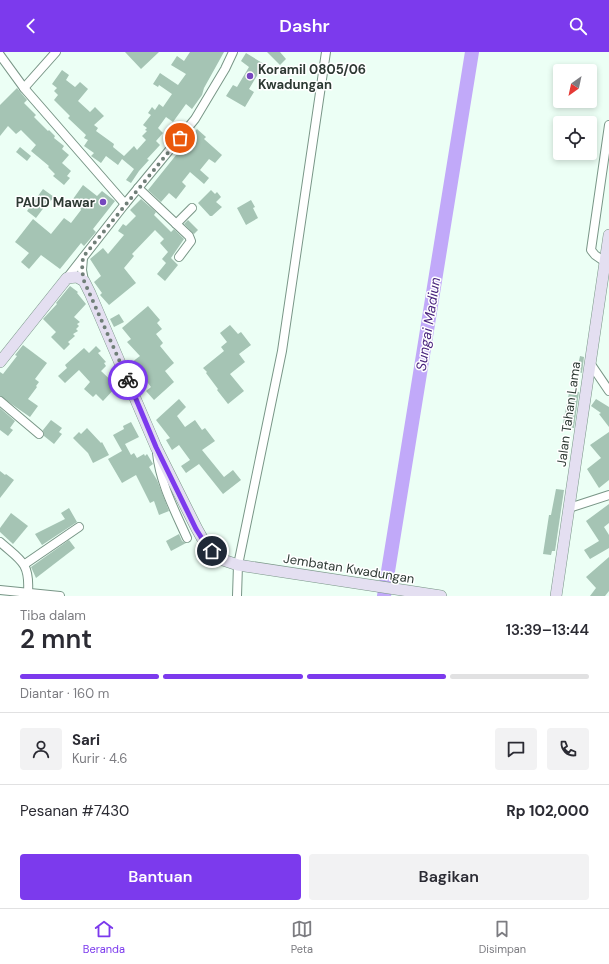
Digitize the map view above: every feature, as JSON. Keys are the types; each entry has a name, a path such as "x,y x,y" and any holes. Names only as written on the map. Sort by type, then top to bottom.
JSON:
{"main road":[{"name":"Jalan Tahan Lama","path":"556,596 590,363 607,263 609,235"},
{"path":"0,362 67,278 72,276 84,281"},
{"name":"Jembatan Kwadungan","path":"84,281 117,354 156,447 206,545 217,558 238,565 254,568 441,596"}],"street":[{"path":"24,88 56,52"},
{"path":"67,278 194,119 225,69 233,52"},
{"path":"237,596 238,565 282,351 326,52"},
{"path":"0,55 24,88 125,204"},
{"path":"607,263 595,255 591,250 609,125"},
{"path":"138,188 189,236 191,241 179,257"},
{"path":"176,224 192,208"},
{"path":"83,257 82,270 84,281"},
{"path":"590,363 609,392"},
{"path":"0,401 39,434"},
{"path":"156,447 158,465 186,538"},
{"path":"569,508 609,495"},
{"path":"25,564 79,527"},
{"path":"0,542 25,564 28,576 28,592"},
{"path":"0,590 60,596"}],"building":[{"path":"125,52 159,52 141,69"},
{"path":"190,52 224,52 204,88 202,95 192,109 186,104 173,122 166,117 158,128 163,133 156,141 160,145 147,159 149,160 131,183 126,180 134,169 122,159 118,165 106,156 101,163 91,156 94,153 84,146 88,140 84,138 86,135 68,118 70,116 54,100 58,95 54,91 57,88 52,84 62,70 69,75 66,80 75,87 80,82 88,89 78,101 90,112 95,107 104,116 94,125 98,128 96,131 114,144 113,147 124,156 134,146 137,150 146,140 142,136 147,131 145,130 147,128 143,125 151,115 148,113 152,107 155,110 159,104 163,107 172,94 159,85 158,87 153,84 160,73 178,85 186,74 171,65 177,56 184,61"},
{"path":"267,52 280,52 286,59 280,65"},
{"name":"Koramil 0805/06 Kwadungan","path":"246,53 264,64 249,89 254,92 245,107 226,96 233,85 237,87 249,67 241,61"},
{"path":"17,88 27,100 24,103 36,115 34,117 55,136 54,138 64,146 62,149 69,155 62,163 71,171 67,176 70,178 64,185 53,176 55,174 48,167 49,166 31,151 36,145 21,130 16,134 8,126 0,136 0,105"},
{"path":"197,129 206,137 204,139 222,155 215,163 209,159 200,170 209,178 204,184 190,172 182,182 186,186 176,199 169,193 161,202 148,190"},
{"path":"20,147 31,156 27,161 16,152"},
{"path":"83,185 97,196 102,191 115,201 93,229 96,232 84,246 81,243 60,269 41,255 29,269 21,262 29,253 15,242 33,219 51,234 64,218 71,223 81,210 80,208 82,206 73,199"},
{"path":"43,189 54,197 49,203 48,202 36,218 27,211"},
{"path":"211,190 215,194 217,192 221,197 216,202 222,207 210,216 198,203"},
{"path":"141,199 156,212 154,215 171,232 174,229 184,239 171,258 178,265 165,281 157,274 166,263 162,259 168,252 160,243 164,239 155,230 132,254 134,256 124,268 136,283 109,305 100,295 102,293 94,282 101,276 90,259 103,248 108,254 124,235 118,231 123,224 126,226 136,216 130,210"},
{"path":"251,200 258,218 246,225 237,208"},
{"path":"188,220 198,230 194,234 184,224"},
{"path":"70,286 78,292 77,293 86,304 74,317 80,322 77,324 79,326 76,329 78,331 73,334 75,336 68,342 70,344 64,350 51,337 56,332 43,319 57,304 56,303"},
{"path":"148,306 160,320 157,323 162,329 156,334 163,343 160,346 174,363 165,371 174,382 154,400 146,391 151,387 132,362 140,356 127,342 131,339 122,328"},
{"path":"119,314 124,322 114,327 110,319"},
{"path":"230,325 238,334 241,332 251,345 239,354 245,362 230,374 244,391 228,404 203,368 224,351 221,347 227,342 220,333"},
{"path":"23,345 47,363 35,379 39,382 28,399 38,406 30,417 0,396 0,372 3,374 17,356 15,355"},
{"path":"96,346 101,351 98,353 106,362 104,363 106,366 101,371 117,386 103,401 96,394 93,397 84,389 90,382 79,370 65,383 58,376 67,368 65,365 84,348 89,353"},
{"path":"580,356 584,357 582,373 577,371"},
{"path":"573,391 579,392 574,428 566,427 567,424 563,423 569,393 572,393"},
{"path":"179,399 186,407 177,416 185,427 195,420 202,430 205,428 215,441 202,450 224,477 233,470 241,480 223,494 199,464 186,473 181,466 190,460 179,445 172,450 166,440 170,438 156,420"},
{"path":"596,399 609,407 609,427 599,414 601,413 591,406"},
{"path":"0,408 15,421 10,428 13,430 8,436 0,430"},
{"path":"51,420 62,428 59,432 62,434 54,444 44,436 43,430"},
{"path":"131,422 139,437 125,444 131,455 134,453 137,458 147,454 153,464 149,467 157,480 169,511 159,515 154,501 150,503 136,475 122,483 108,459 122,451 113,435 124,429 123,426"},
{"path":"87,428 101,443 102,442 109,455 93,463 88,453 73,438 79,432 81,434"},
{"path":"609,432 609,480 599,488 587,469 601,458 590,445"},
{"path":"0,471 14,480 0,498"},
{"path":"556,489 564,490 555,551 552,551 551,555 543,554 549,515 551,515"},
{"path":"609,504 609,523 604,527 609,535 609,548 590,559 584,550 599,541 586,521"},
{"path":"69,508 77,522 42,545 35,534 65,519 61,513"},
{"path":"11,513 28,526 13,544 0,532 0,528"},
{"path":"179,534 182,541 186,543 171,551 166,541"},
{"path":"69,540 75,548 36,578 31,567"},
{"path":"609,557 609,591 605,596 590,596 596,588 586,577"}],"waterway":[{"name":"Sungai Madiun","path":"384,596 472,52"}],"way so far":[{"path":"128,380 84,281 82,270 83,257 180,138"}],"place":[{"name":"Koramil 0805/06 Kwadungan","path":"250,76"},
{"name":"PAUD Mawar","path":"103,202"}],"route":[{"path":"128,380 156,447 196,529 206,545 212,551"}]}
